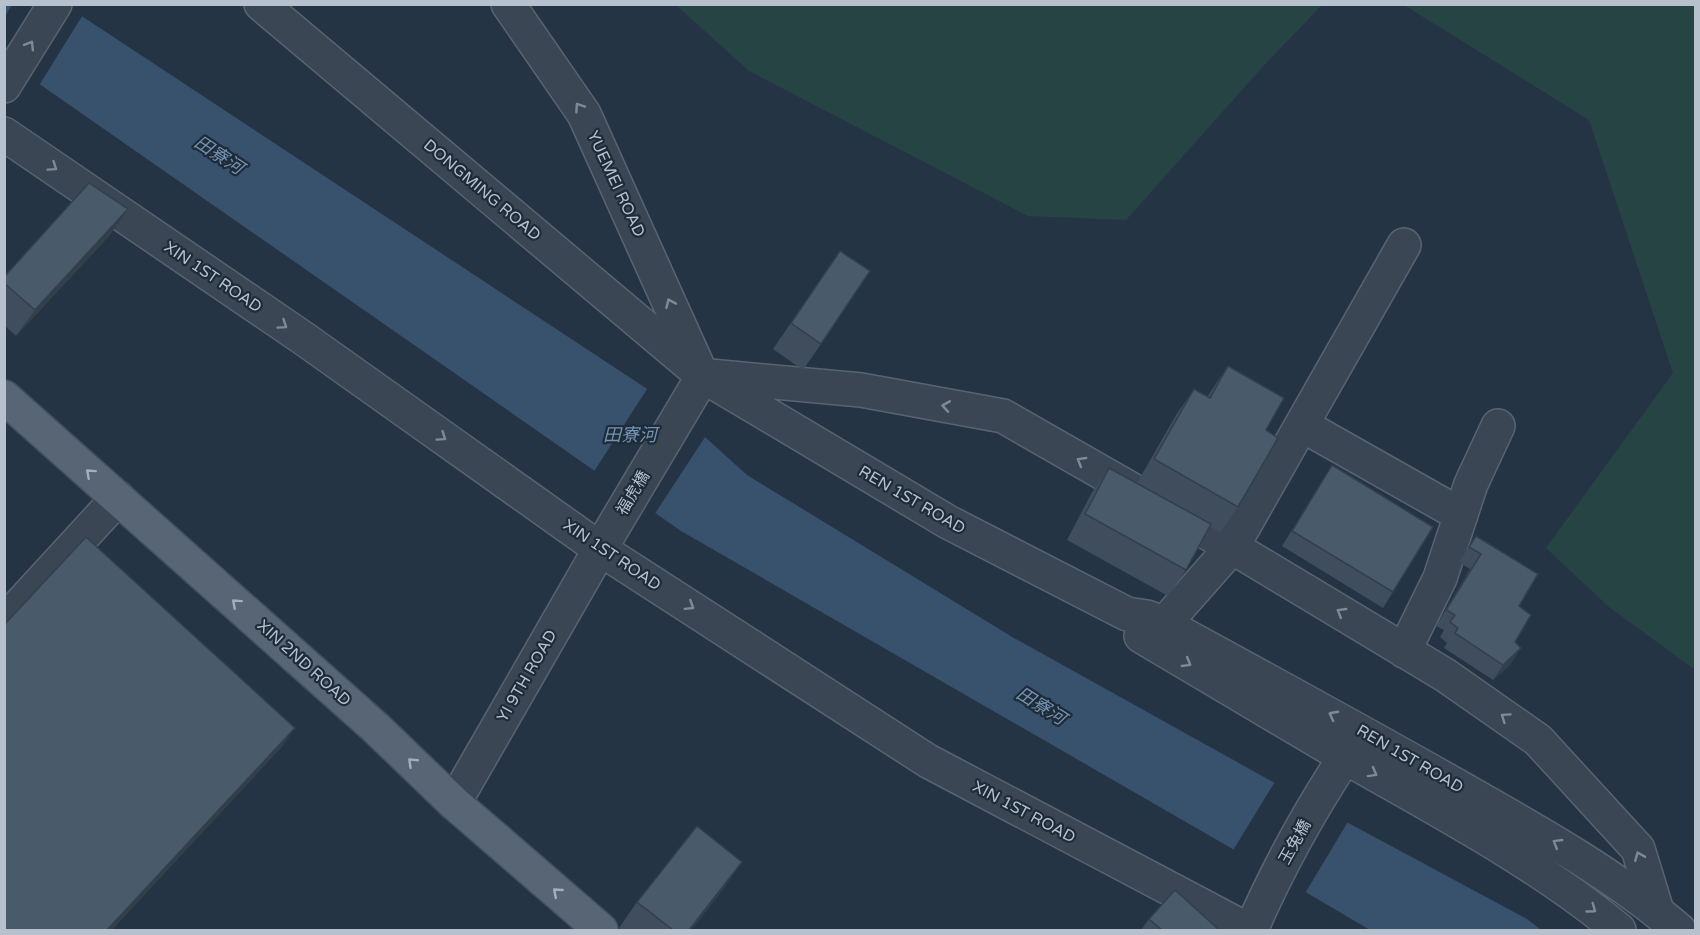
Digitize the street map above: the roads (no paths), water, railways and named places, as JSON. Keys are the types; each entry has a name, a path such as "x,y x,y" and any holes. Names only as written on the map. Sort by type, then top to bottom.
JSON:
{"main road":[{"name":"XIN 2ND ROAD","path":"4,397 376,728 453,803 601,930"}],"street":[{"path":"4,86 55,4"},
{"name":"DONGMING ROAD","path":"261,4 703,376"},
{"name":"YUEMEI ROAD","path":"508,4 584,114 703,376"},
{"name":"XIN 1ST ROAD","path":"4,134 303,338 600,549 928,761 1249,930"},
{"path":"1157,633 1232,547 1404,245"},
{"path":"703,376 861,390 1004,416 1232,547 1445,675 1538,740 1638,849 1668,921"},
{"name":"福虎橋","path":"600,549 703,376"},
{"name":"REN 1ST ROAD","path":"703,376 948,522 1127,614 1139,635 1157,633 1359,729 1562,846 1668,921"},
{"path":"1302,425 1461,515"},
{"path":"1404,651 1440,578 1471,484 1497,426"},
{"path":"4,622 118,498"},
{"name":"YI 9TH ROAD","path":"453,803 600,549"},
{"name":"REN 1ST ROAD","path":"1157,633 1345,757 1443,811 1526,863 1618,930"},
{"name":"玉兔橋","path":"1249,930 1270,886 1345,757"}],"water":[{"name":"田寮河","path":"5,5 65,5 664,400 747,475 1014,638 1300,797 1527,919 1541,930 1370,930 681,531 5,60"}]}
